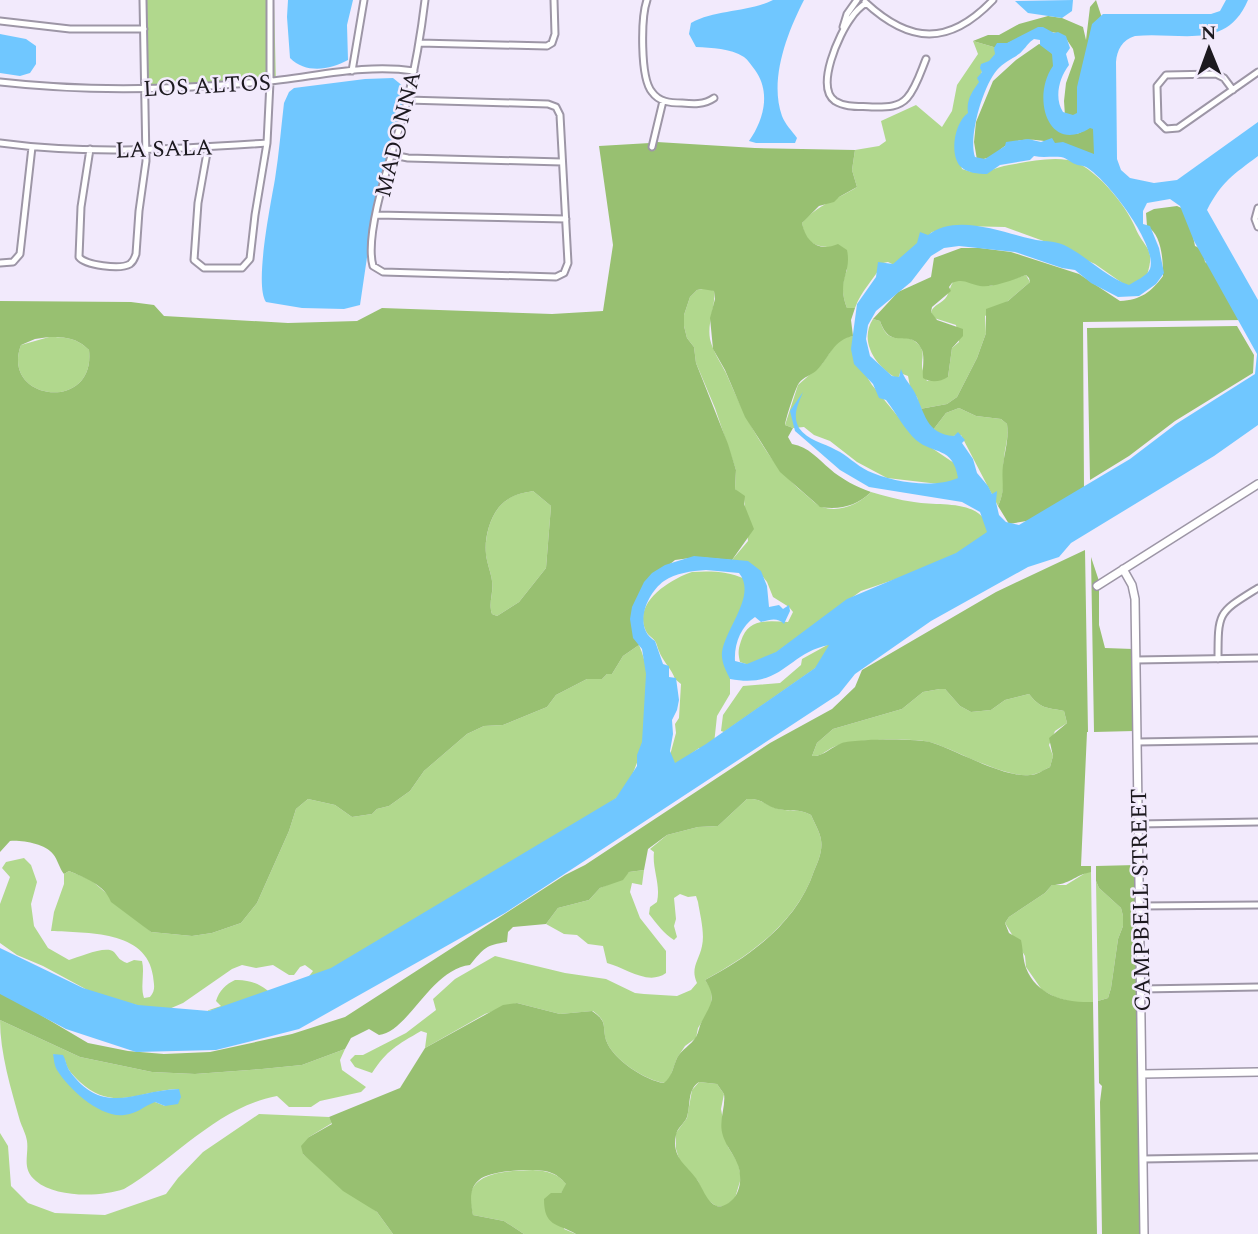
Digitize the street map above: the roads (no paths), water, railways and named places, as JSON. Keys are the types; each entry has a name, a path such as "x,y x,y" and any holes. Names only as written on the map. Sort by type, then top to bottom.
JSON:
{"street":[{"path":"90,149 81,207 78,255 86,264 124,266 132,262 136,254 146,149 143,0"},
{"path":"208,147 198,203 194,260 204,268 239,269 247,265 250,259 254,215 267,143 271,82 270,0"},
{"path":"352,71 364,0"},
{"name":"MADONNA","path":"425,0 414,71 376,215 371,254 374,268 383,272 558,277 568,267 566,219"},
{"path":"419,43 547,46 552,43 555,34 554,0"},
{"path":"647,0 643,17 645,76 649,89 663,101 703,103 714,98"},
{"path":"857,0 847,13 826,82 829,95 839,104 886,107 899,104 910,94 926,59"},
{"path":"843,31 864,1 900,29 914,34 927,34 943,32 962,23 993,0"},
{"path":"0,21 70,29 144,29"},
{"name":"LOS ALTOS","path":"0,82 66,89 145,89 271,82 386,68 414,71"},
{"path":"1233,90 1224,78 1216,74 1166,75 1157,86 1158,121 1166,129 1178,128 1233,90 1258,72"},
{"path":"376,215 566,219 560,115 554,106 407,100"},
{"path":"652,147 663,101"},
{"name":"LA SALA","path":"0,143 32,147 146,149 267,143"},
{"path":"0,263 13,262 20,254 32,147"},
{"path":"393,155 421,159 562,162"},
{"path":"1258,208 1255,219 1258,227"},
{"path":"1097,586 1258,484"},
{"name":"CAMPBELL STREET","path":"1123,569 1132,584 1135,599 1144,1234"},
{"path":"1218,659 1220,617 1225,608 1258,587"},
{"path":"1136,660 1258,658"},
{"path":"1138,742 1258,740"},
{"path":"1139,824 1258,822"},
{"path":"1140,906 1258,905"},
{"path":"1141,989 1258,987"},
{"path":"1142,1074 1258,1072"},
{"path":"1143,1158 1258,1157"}],"water":[{"path":"288,0 353,0 347,25 348,60 318,69 303,66 290,58"},
{"path":"773,0 804,0 786,42 778,87 782,116 797,138 795,143 749,141 759,124 764,106 763,87 755,70 739,54 696,47 689,34 691,23"},
{"path":"1073,0 1072,11 1062,18 1028,13 1015,1"},
{"path":"1226,0 1248,0 1239,16 1227,27 1214,33 1200,36 1135,36 1121,46 1116,62 1117,159 1121,170 1130,178 1154,183 1177,180 1258,122 1258,156 1223,185 1207,210 1258,300 1258,425 1214,456 1071,543 1059,557 1028,567 931,621 855,674 839,694 505,913 299,1029 216,1050 136,1052 66,1029 0,994 0,948 83,988 138,1005 209,1011 331,968 616,798 637,766 637,755 642,742 646,674 642,649 633,638 630,619 632,607 644,582 652,573 665,565 694,556 748,561 761,571 767,586 769,607 779,605 783,609 789,605 790,611 784,624 776,620 761,622 755,617 746,625 737,642 735,661 747,664 776,652 847,599 956,553 987,532 980,512 962,502 869,487 840,470 795,431 790,411 803,392 796,414 802,432 878,475 925,484 958,478 952,461 916,440 886,400 879,398 873,384 854,364 851,349 857,304 876,277 878,262 893,264 917,243 920,232 928,235 952,225 965,225 1060,243 1129,285 1150,269 1150,258 1139,229 1106,184 1086,167 1061,157 1034,156 1030,160 1000,165 987,174 969,172 960,166 955,154 955,138 963,117 968,113 970,96 979,82 977,78 982,72 981,64 989,61 995,54 997,43 1007,43 1038,27 1066,36 1070,48 1066,54 1069,65 1060,82 1058,94 1063,112 1073,115 1077,113 1077,87 1092,24 1103,14 1211,14 1220,11","holes":["1034,39 1040,40 1040,45 1052,54 1053,66 1044,93 1048,119 1054,128 1063,134 1093,129 1094,154 1063,142 1055,143 1052,138 1041,142 1028,139 1006,142 1005,146 985,159 975,157 975,125 987,88 1000,67","1170,199 1180,206 1194,241 1257,354 1255,374 1176,424 1130,459 1019,525 1006,522 999,515 997,491 992,494 977,473 973,459 962,443 965,440 958,432 954,436 932,427 901,369 899,377 892,376 870,356 866,339 868,325 876,311 911,282 931,256 944,248 959,246 1015,252 1075,270 1091,283 1118,297 1139,296 1156,284 1164,273 1159,248 1150,226 1143,224 1143,211 1147,203","706,570 739,573 744,582 743,601 722,652 723,663 730,679 748,681 774,675 803,655 829,645 815,668 675,763 670,751 672,720 679,700 676,678 669,677 669,666 663,664 655,641 648,635 643,620 647,602 658,587 669,578"]},
{"path":"0,34 26,39 36,46 36,64 30,73 20,76 0,73"},
{"path":"393,78 404,87 406,99 401,107 375,203 360,305 344,309 302,308 266,302 262,279 264,243 284,103 289,92 294,88"},
{"path":"53,1054 63,1055 69,1070 82,1085 94,1093 120,1098 179,1089 181,1097 178,1104 165,1106 155,1102 137,1112 124,1115 105,1112 86,1101 62,1078 56,1068"}]}
